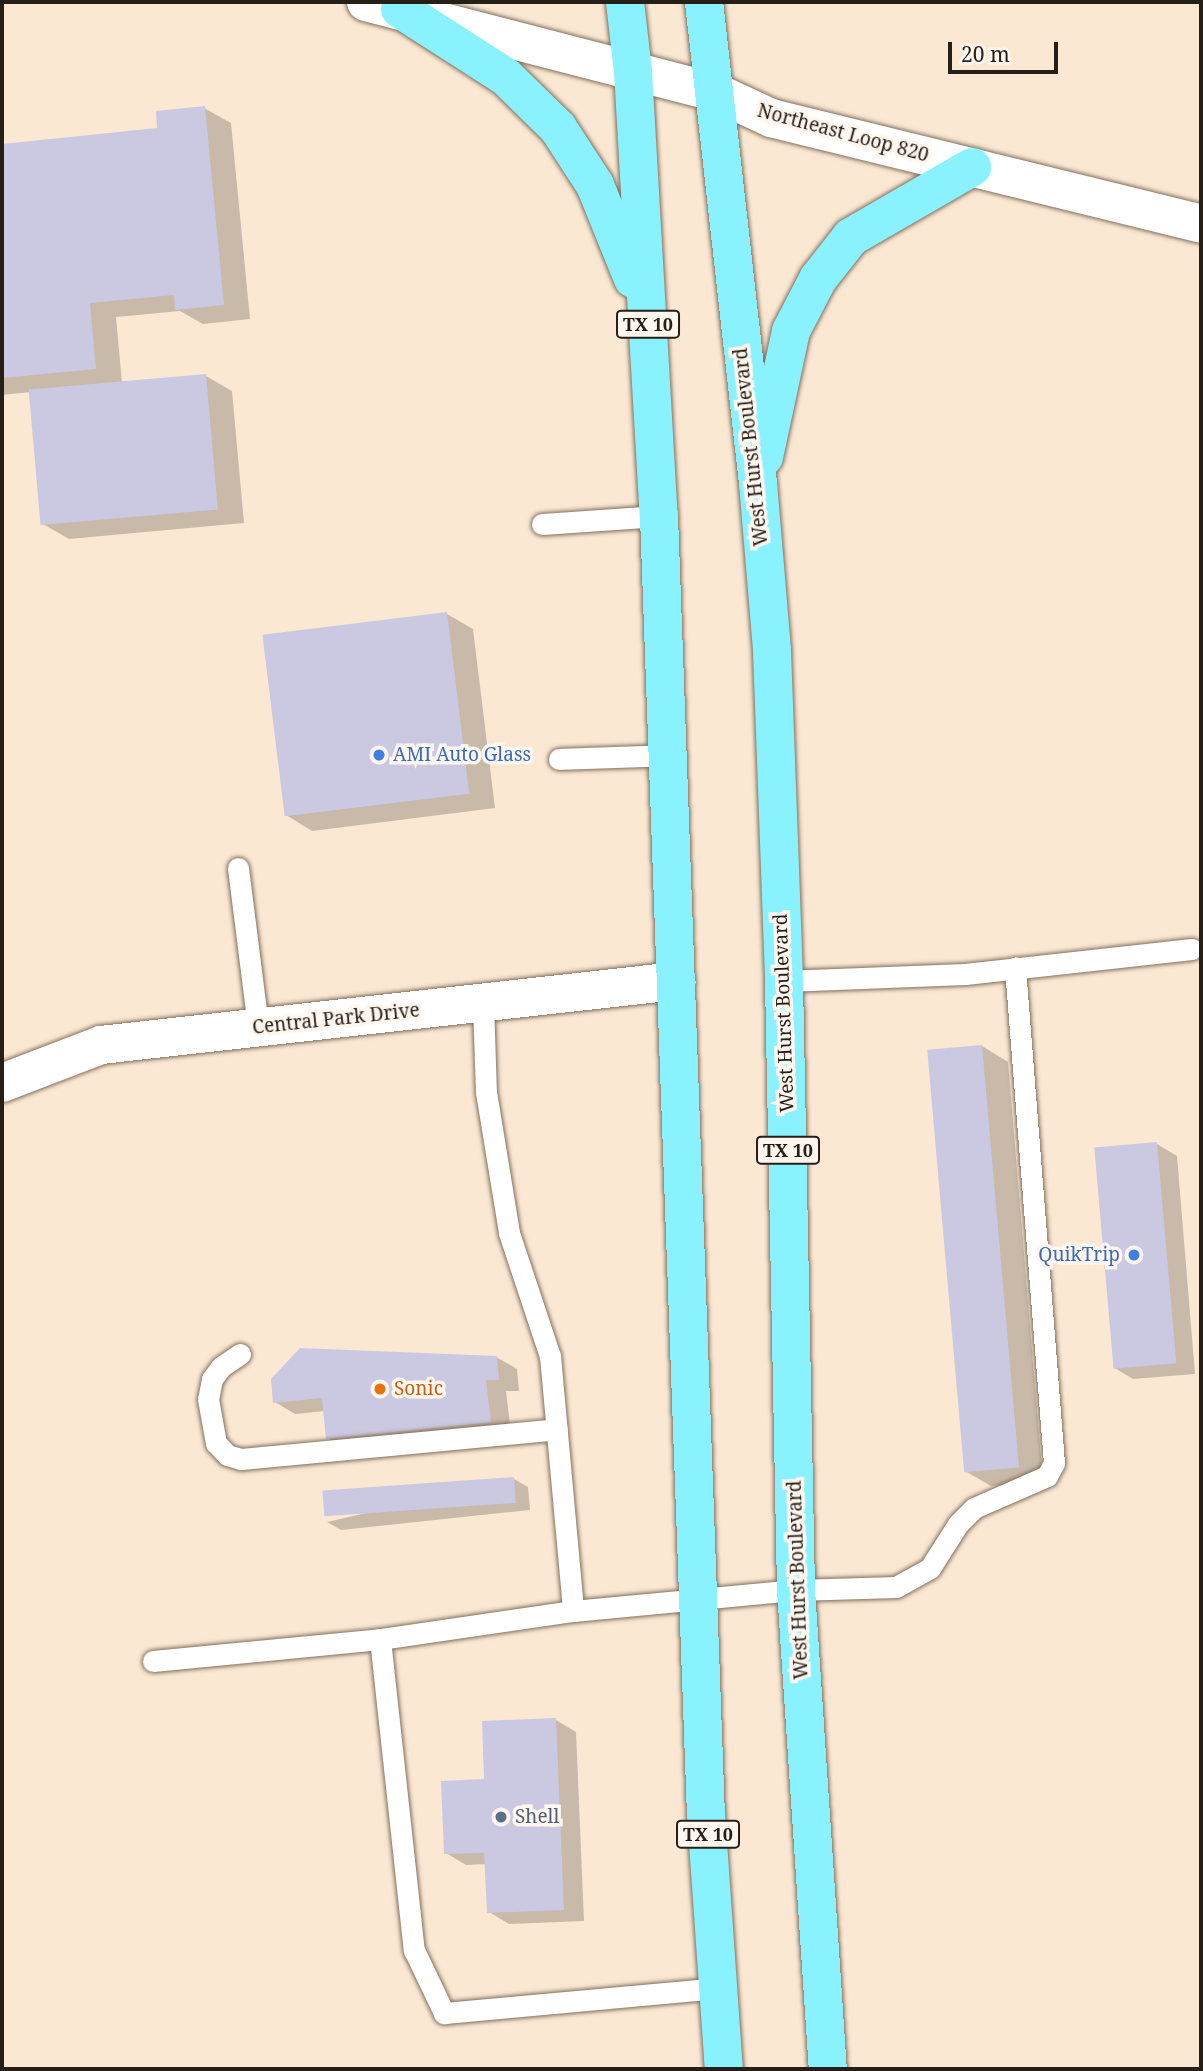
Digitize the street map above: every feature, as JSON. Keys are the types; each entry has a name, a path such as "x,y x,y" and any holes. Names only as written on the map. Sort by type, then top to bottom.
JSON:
{"main road":[{"path":"625,2 634,71"},
{"name":"West Hurst Boulevard","path":"704,2 737,321 758,483 772,650 784,981 796,1590 828,2069"},
{"path":"400,4 506,77 558,128 578,156 610,216 649,336"},
{"name":"Northeast Loop 820","path":"400,4 715,92 771,118 1201,223"},
{"name":"TX 10","path":"634,71 670,755 698,1599 724,2069"},
{"path":"758,483 791,331 818,279 851,237 972,167"},
{"name":"Central Park Drive","path":"2,1083 101,1045 676,981"}],"lane":[{"path":"542,524 659,516"},
{"path":"559,759 670,755"},
{"path":"238,868 258,1027"},
{"path":"784,981 1015,968 1192,949"},
{"path":"153,1661 380,1639 573,1611 796,1590 896,1587 916,1579 930,1569 958,1524 974,1508 1035,1485 1047,1476 1054,1463 1015,968"},
{"path":"483,1003 486,1092 509,1233 550,1356 573,1611"},
{"path":"240,1354 220,1367 212,1379 208,1399 216,1443 227,1455 241,1459 557,1429"},
{"path":"380,1639 414,1950 444,2012 718,1988"}],"building":[{"path":"205,106 224,305 175,310 174,295 90,303 96,369 2,378 2,144 157,128 156,111"},
{"path":"206,374 218,509 41,525 29,390"},
{"path":"447,612 469,794 285,816 262,635"},
{"name":"QuikTrip","path":"982,1045 1019,1467 964,1472 927,1050"},
{"name":"QuikTrip","path":"1157,1142 1176,1363 1114,1369 1094,1147"},
{"name":"Sonic","path":"300,1348 497,1356 499,1380 486,1380 491,1422 326,1439 322,1398 273,1403 271,1379"},
{"path":"514,1477 516,1503 324,1516 322,1490"},
{"name":"Shell","path":"556,1718 564,1910 487,1913 484,1853 444,1854 441,1781 484,1779 482,1721"}],"place":[{"name":"AMI Auto Glass","path":"379,755"},
{"name":"QuikTrip","path":"1134,1255"},
{"name":"Sonic","path":"380,1389"},
{"name":"Shell","path":"501,1817"}]}
